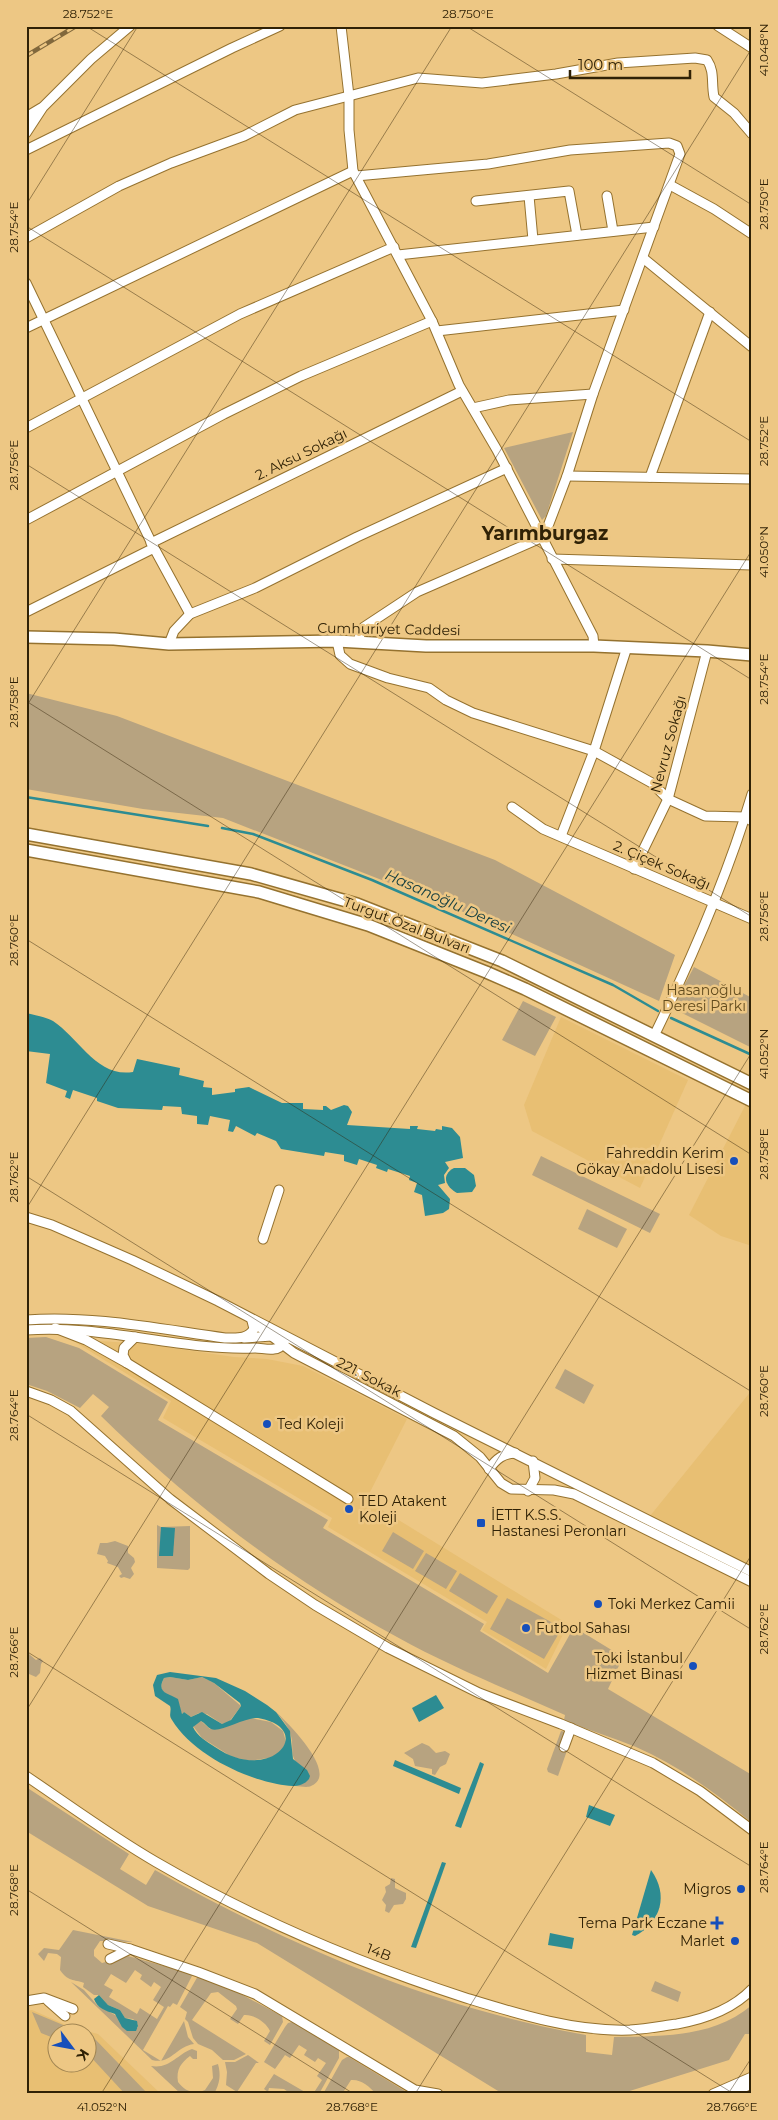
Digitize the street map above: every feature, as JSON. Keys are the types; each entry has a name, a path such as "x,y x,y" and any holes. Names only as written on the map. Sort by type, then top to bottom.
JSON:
{"main road":[{"name":"Cumhuriyet Caddesi","path":"26,637 114,639 169,644 337,641 426,646 594,646 752,655"},
{"name":"Turgut Özal Bulvarı","path":"26,834 251,874 357,904 502,961 752,1084"},
{"name":"Turgut Özal Bulvarı","path":"26,850 259,892 368,925 486,972 600,1025 752,1102"}],"street":[{"path":"26,133 43,107 91,59 130,26"},
{"path":"26,150 239,44 280,26"},
{"path":"341,26 349,96 349,130 354,173 437,331 462,391 507,468 593,636 594,646"},
{"path":"718,26 752,48"},
{"path":"26,238 119,186 171,162 244,136 295,110 418,78 482,83 618,64 695,58 707,60 713,70 712,84 714,97 734,113 752,134"},
{"path":"26,117 43,107"},
{"path":"26,328 354,173 488,164 580,149 669,143 677,146 680,154 670,185 593,394 567,476 542,537 417,592 364,627 358,642"},
{"path":"670,185 714,209 752,234"},
{"path":"476,201 569,191 576,235"},
{"path":"529,196 533,240"},
{"path":"607,196 613,231"},
{"path":"26,428 240,314 396,251 533,240 654,227"},
{"path":"643,258 752,347"},
{"path":"26,283 152,546 190,614"},
{"path":"437,331 624,310"},
{"path":"650,477 710,312"},
{"path":"26,520 224,414 301,376 432,321"},
{"name":"2. Aksu Sokağı","path":"26,612 152,546 462,391"},
{"path":"473,408 509,400 593,394"},
{"path":"169,644 174,631 190,614 254,588 357,537 507,468"},
{"path":"567,476 752,479"},
{"path":"552,559 752,565"},
{"path":"337,641 340,655 350,664 388,678 429,688 446,700 473,713 594,751 652,783 668,798 705,816 748,819"},
{"path":"561,836 594,751 627,648"},
{"name":"Nevruz Sokağı","path":"634,869 668,798 707,651"},
{"path":"654,1036 691,958 714,903 748,819 752,794"},
{"name":"2. Çiçek Sokağı","path":"512,806 543,829 752,919"},
{"path":"263,1239 279,1190"},
{"path":"26,1217 52,1225 132,1260 249,1319 254,1329 251,1335 244,1338"},
{"path":"26,1320 55,1318 83,1320 225,1338 272,1336"},
{"name":"221. Sokak","path":"249,1319 294,1353 468,1445 501,1483 511,1489 554,1490 574,1494 752,1582"},
{"name":"221. Sokak","path":"249,1319 281,1343 517,1453"},
{"path":"26,1330 55,1328 134,1336 227,1349 260,1348 281,1343"},
{"path":"55,1328 86,1340 127,1363 348,1499"},
{"path":"127,1363 123,1354 124,1348 134,1336"},
{"path":"26,1391 51,1400 70,1411 170,1499 269,1574 315,1605 388,1648 479,1693 571,1728 653,1763 700,1791 752,1830"},
{"path":"490,1469 495,1461 503,1455 517,1453 752,1572"},
{"path":"528,1490 535,1478 533,1461"},
{"path":"564,1747 571,1728"},
{"name":"14B","path":"26,1776 155,1861 242,1908 303,1937 370,1964 483,2003 528,2016 577,2026 630,2030 698,2020 726,2009 752,1989"},
{"path":"108,1944 130,1949 198,1972 255,1994 416,2092 438,2094"},
{"path":"110,1959 130,1949"},
{"path":"44,1998 65,2016"},
{"path":"26,2001 44,1998 73,2009"},
{"path":"714,2094 752,2077"},
{"path":"731,2094 752,2084"}],"shaded area":[{"path":"561,1017 688,1080 640,1188 532,1131 524,1105"},
{"name":"Fahreddin Kerim Gökay Anadolu Lisesi","path":"746,1104 752,1107 752,1246 721,1236 689,1215"},
{"name":"TED Atakent Koleji","path":"70,1339 145,1344 234,1357 267,1359 303,1366 407,1419 366,1500 568,1624 546,1669 482,1630 487,1622 328,1527 332,1518 163,1418 171,1401"},
{"path":"752,1390 752,1569 650,1516"},
{"path":"32,2010 60,2022 48,2022 48,2072 98,2072 98,2034 161,2094 26,2094 26,2011"}],"green space":[{"path":"573,432 546,516 542,520 504,448"},
{"path":"26,693 117,716 495,860 675,955 659,1001 466,913 223,818 143,809 26,789"},
{"name":"Hasanoğlu Deresi Parkı","path":"694,967 752,998 752,1048 672,1008"},
{"path":"523,1001 556,1017 535,1056 502,1040"},
{"path":"541,1156 660,1214 650,1233 532,1175"},
{"path":"587,1209 627,1229 617,1248 578,1229"},
{"path":"46,1337 79,1348 168,1402 158,1420 328,1520 323,1528 484,1624 480,1631 548,1673 574,1627 623,1657 608,1689 752,1775 752,1823 711,1791 682,1771 652,1754 564,1720 565,1715 417,1648 317,1590 279,1564 241,1537 169,1479 135,1448 101,1416 109,1407 93,1394 80,1408 47,1391 26,1384 26,1338"},
{"path":"565,1369 594,1385 584,1404 555,1388"},
{"path":"157,1525 161,1527 190,1526 190,1568 188,1570 157,1568"},
{"path":"393,1532 424,1551 413,1569 382,1551"},
{"path":"115,1541 128,1546 128,1553 134,1558 135,1562 131,1568 134,1574 130,1579 121,1578 119,1576 122,1574 118,1567 107,1563 108,1561 105,1556 97,1554 100,1543"},
{"path":"426,1553 457,1571 446,1589 415,1571"},
{"path":"460,1573 498,1596 487,1614 449,1591"},
{"name":"Futbol Sahası","path":"507,1598 562,1628 544,1659 490,1629"},
{"path":"26,1645 29,1648 29,1654 36,1660 40,1658 43,1661 40,1673 36,1677 29,1674 26,1670"},
{"path":"202,1677 214,1683 241,1706 229,1722 222,1724 207,1714 199,1713 191,1717 184,1712 182,1714 178,1702 161,1688 164,1678 188,1680"},
{"path":"276,1712 300,1737 316,1760 319,1771 318,1780 311,1786 295,1786 300,1785 300,1766 293,1756 289,1729"},
{"path":"250,1718 271,1722 283,1731 286,1742 285,1748 274,1757 250,1761 232,1757 202,1738 193,1726 201,1721 210,1729"},
{"path":"561,1731 566,1732 569,1745 558,1776 548,1772 547,1769"},
{"path":"422,1743 429,1746 436,1753 445,1751 450,1754 446,1764 440,1767 435,1775 432,1774 432,1769 415,1766 413,1759 404,1753"},
{"path":"26,1787 129,1854 120,1869 146,1885 155,1870 257,1924 364,1971 473,2009 586,2035 586,2052 612,2055 614,2037 668,2035 704,2029 721,2024 737,2016 752,2005 752,2034 745,2034 729,2060 620,2094 503,2094 257,1943 148,1906 26,1831"},
{"path":"391,1878 395,1879 395,1888 406,1893 406,1899 403,1904 394,1905 389,1913 385,1911 386,1905 382,1900 386,1892 385,1887 390,1884"},
{"path":"73,1930 133,1942 100,1941 94,1950 94,1956 102,1963 128,1956 193,1974 177,2005 173,2003 170,2007 168,2006 143,2050 160,2061 152,2060 71,1982 84,1990 97,2005 138,2028 138,2024 133,2019 125,2018 120,2010 108,2005 99,1995 94,1995 83,1987 84,1983 66,1977 60,1970 61,1957 57,1954 48,1953 44,1961 38,1954 44,1948 59,1950","holes":["135,1970 142,1975 140,1979 151,1987 154,1982 161,1987 153,2000 164,2007 157,2019 140,2008 137,2014 109,1997 113,1990 104,1985 111,1974 126,1983"]},
{"path":"198,1976 237,1992 282,2016 283,2022 270,2045 264,2041 270,2031 266,2025 255,2017 248,2015 244,2015 238,2024 230,2019 237,2009 236,2006 218,1992 211,1993 192,2020 246,2054 234,2060 223,2060 212,2050 198,2044 193,2038 188,2022 185,2019 187,2012 180,2007"},
{"path":"655,1981 681,1992 678,2002 651,1991"},
{"path":"32,2012 56,2022 48,2022 48,2036 41,2033"},
{"path":"184,2021 188,2037 194,2044 182,2048 161,2060"},
{"path":"292,2022 339,2050 339,2058 319,2094 313,2094 322,2080 317,2076 326,2063 318,2058 315,2062 304,2055 307,2050 299,2045 290,2058 285,2055 275,2069 264,2062 285,2027 288,2023"},
{"path":"98,2042 148,2094 125,2094 98,2065"},
{"path":"192,2049 197,2051 197,2059 193,2059 190,2056 182,2064 178,2073 178,2082 183,2088 190,2091 205,2090 213,2078 212,2066 218,2064 219,2079 214,2094 181,2094 151,2066 168,2064"},
{"path":"248,2055 259,2063 256,2063 237,2092 226,2085 227,2072 225,2062 235,2062"},
{"path":"347,2057 410,2094 376,2094 365,2084 351,2080 342,2094 323,2094 342,2060"},
{"path":"274,2074 305,2092 303,2094 291,2094 284,2089 269,2088 268,2092 264,2089"}],"water":[{"path":"26,1013 53,1021 99,1063 109,1069 120,1072 133,1072 137,1059 180,1068 179,1075 204,1081 203,1087 212,1088 212,1095 235,1092 235,1089 249,1087 282,1103 303,1103 303,1109 323,1110 323,1106 326,1106 331,1110 344,1105 348,1106 352,1112 347,1125 410,1129 410,1126 418,1126 417,1129 435,1131 436,1129 442,1130 442,1126 452,1128 460,1137 463,1158 445,1162 449,1168 444,1175 445,1183 438,1185 450,1199 449,1209 443,1213 425,1216 422,1195 414,1192 417,1183 409,1180 410,1176 388,1169 387,1172 376,1168 377,1165 359,1159 357,1165 344,1161 344,1155 325,1152 324,1156 281,1149 276,1141 257,1133 255,1136 236,1126 233,1132 228,1131 230,1120 210,1116 208,1125 197,1124 197,1116 182,1114 181,1107 163,1106 162,1110 118,1108 73,1090 70,1099 65,1097 67,1091 46,1083 50,1054 26,1051"},
{"path":"454,1168 465,1168 474,1175 476,1186 472,1192 457,1193 447,1184 447,1174"},
{"path":"161,1527 175,1528 173,1556 159,1556"},
{"path":"170,1672 216,1678 245,1691 267,1705 276,1712 290,1731 293,1759 307,1770 310,1776 309,1779 298,1786 281,1785 248,1776 218,1762 192,1743 181,1732 171,1718 170,1706 155,1696 153,1685 157,1675","holes":["202,1677 214,1683 240,1703 241,1706 231,1720 222,1724 202,1712 191,1717 184,1712 182,1714 178,1699 164,1692 161,1687 164,1678 188,1680","258,1718 275,1724 284,1732 285,1742 280,1751 269,1758 254,1760 236,1757 206,1741 193,1727 201,1721 215,1730"]},
{"path":"436,1695 444,1708 419,1722 412,1708"},
{"path":"395,1760 461,1788 459,1794 393,1766"},
{"path":"480,1762 484,1764 461,1828 455,1826"},
{"path":"589,1805 615,1815 610,1826 586,1817"},
{"path":"442,1862 446,1863 416,1948 411,1947"},
{"path":"651,1870 657,1879 660,1889 660,1907 651,1923 635,1936 632,1935"},
{"path":"550,1933 574,1938 572,1949 548,1945"},
{"path":"99,1995 108,2005 120,2010 125,2018 137,2021 136,2031 127,2031 122,2027 115,2014 97,2005 94,1999"}],"waterway":[{"name":"Hasanoğlu Deresi","path":"26,797 208,826"},
{"name":"Hasanoğlu Deresi","path":"222,828 253,834 372,880 613,985 658,1011"},
{"name":"Hasanoğlu Deresi","path":"671,1018 752,1055"}],"railway":[{"path":"26,56 76,26"}],"place":[{"name":"Fahreddin Kerim Gökay Anadolu Lisesi","path":"734,1161"},
{"name":"Ted Koleji","path":"267,1424"},
{"name":"TED Atakent Koleji","path":"349,1509"},
{"name":"İETT K.S.S. Hastanesi Peronları","path":"481,1523"},
{"name":"Toki Merkez Camii","path":"598,1604"},
{"name":"Futbol Sahası","path":"526,1628"},
{"name":"Toki İstanbul Hizmet Binası","path":"693,1666"},
{"name":"Migros","path":"741,1889"},
{"name":"Tema Park Eczane","path":"717,1923"},
{"name":"Marlet","path":"735,1941"}],"district":[{"name":"Yarımburgaz","path":"545,533"}]}
